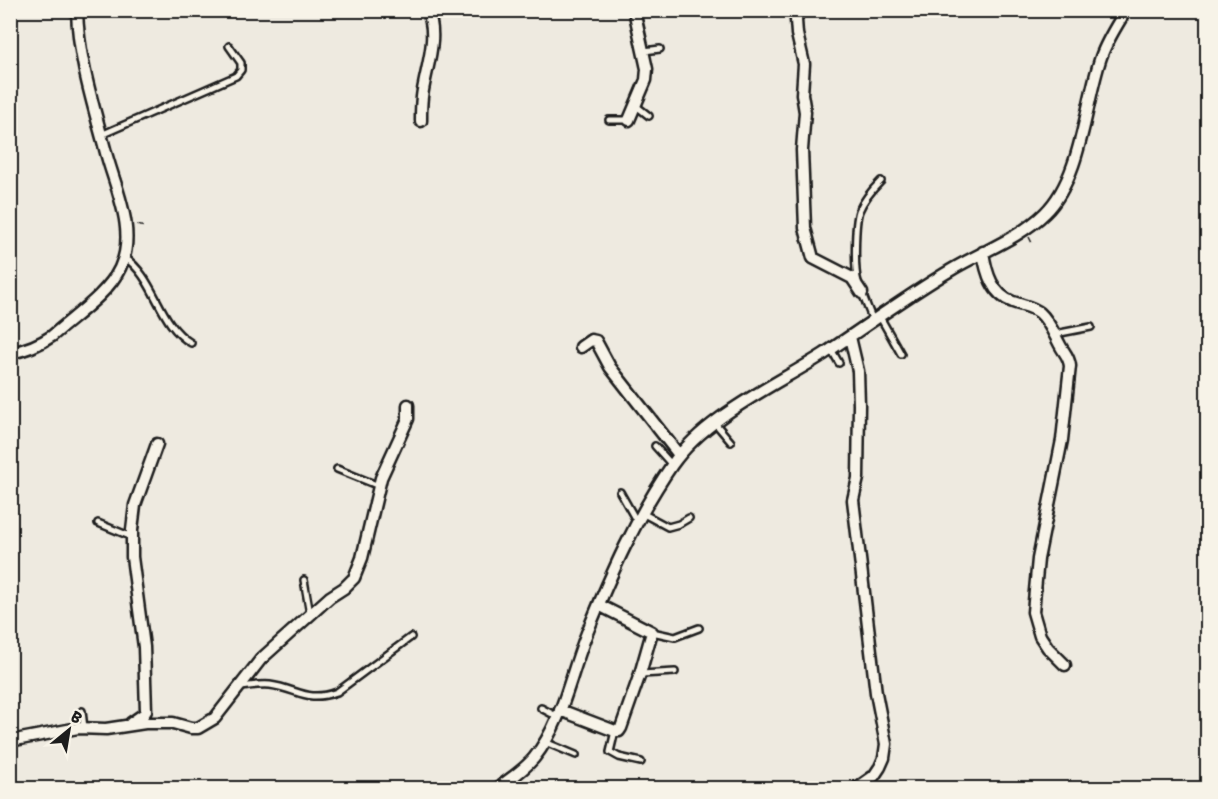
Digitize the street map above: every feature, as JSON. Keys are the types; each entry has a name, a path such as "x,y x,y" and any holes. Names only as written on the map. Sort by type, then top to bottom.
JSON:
{"street":[{"path":"10,353 35,346 52,336 113,279 124,257 125,215 101,135 78,41 77,10"},
{"path":"421,122 422,96 431,43 430,16 427,10"},
{"path":"629,120 646,80 647,69 634,10"},
{"path":"799,10 796,20 797,34 804,64 802,94 805,112 802,150 805,228 813,258 852,278 862,293"},
{"path":"498,789 526,766 545,742 559,714 586,637 618,558 640,517 679,455 695,438 742,404 850,337 923,287 1040,218 1061,192 1075,158 1101,57 1126,10"},
{"path":"983,252 987,273 996,290 1004,298 1028,306 1040,313 1069,357 1062,440 1038,559 1033,612 1040,636 1065,665"},
{"path":"850,337 858,371 859,405 858,478 853,500 876,693 886,744 880,767 857,789"},
{"path":"581,347 591,340 596,341 610,367 679,455"},
{"path":"10,741 84,728 160,722 198,728 215,718 261,659 354,578 362,558 379,486 408,419 408,405"},
{"path":"126,726 140,718 146,711 144,647 132,557 132,537 135,505 157,444"},
{"path":"559,714 615,731 621,728 652,632 599,605"}],"lane":[{"path":"101,135 236,76 241,70 242,63 229,46"},
{"path":"644,51 660,49"},
{"path":"635,105 649,116"},
{"path":"609,120 629,120"},
{"path":"882,181 868,194 858,213 856,279 877,319 902,354"},
{"path":"124,257 142,273 174,328 191,344"},
{"path":"1055,334 1092,327"},
{"path":"831,349 839,363"},
{"path":"715,423 731,442"},
{"path":"655,446 672,465"},
{"path":"337,468 379,486"},
{"path":"620,492 640,517 668,527 689,518"},
{"path":"98,523 132,537"},
{"path":"304,580 310,615"},
{"path":"652,632 675,637 699,628"},
{"path":"239,687 268,685 315,697 337,692 411,637"},
{"path":"640,674 675,672"},
{"path":"541,708 559,714"},
{"path":"82,711 84,728"},
{"path":"615,731 610,752 619,757 641,762"},
{"path":"545,742 576,755"}]}
